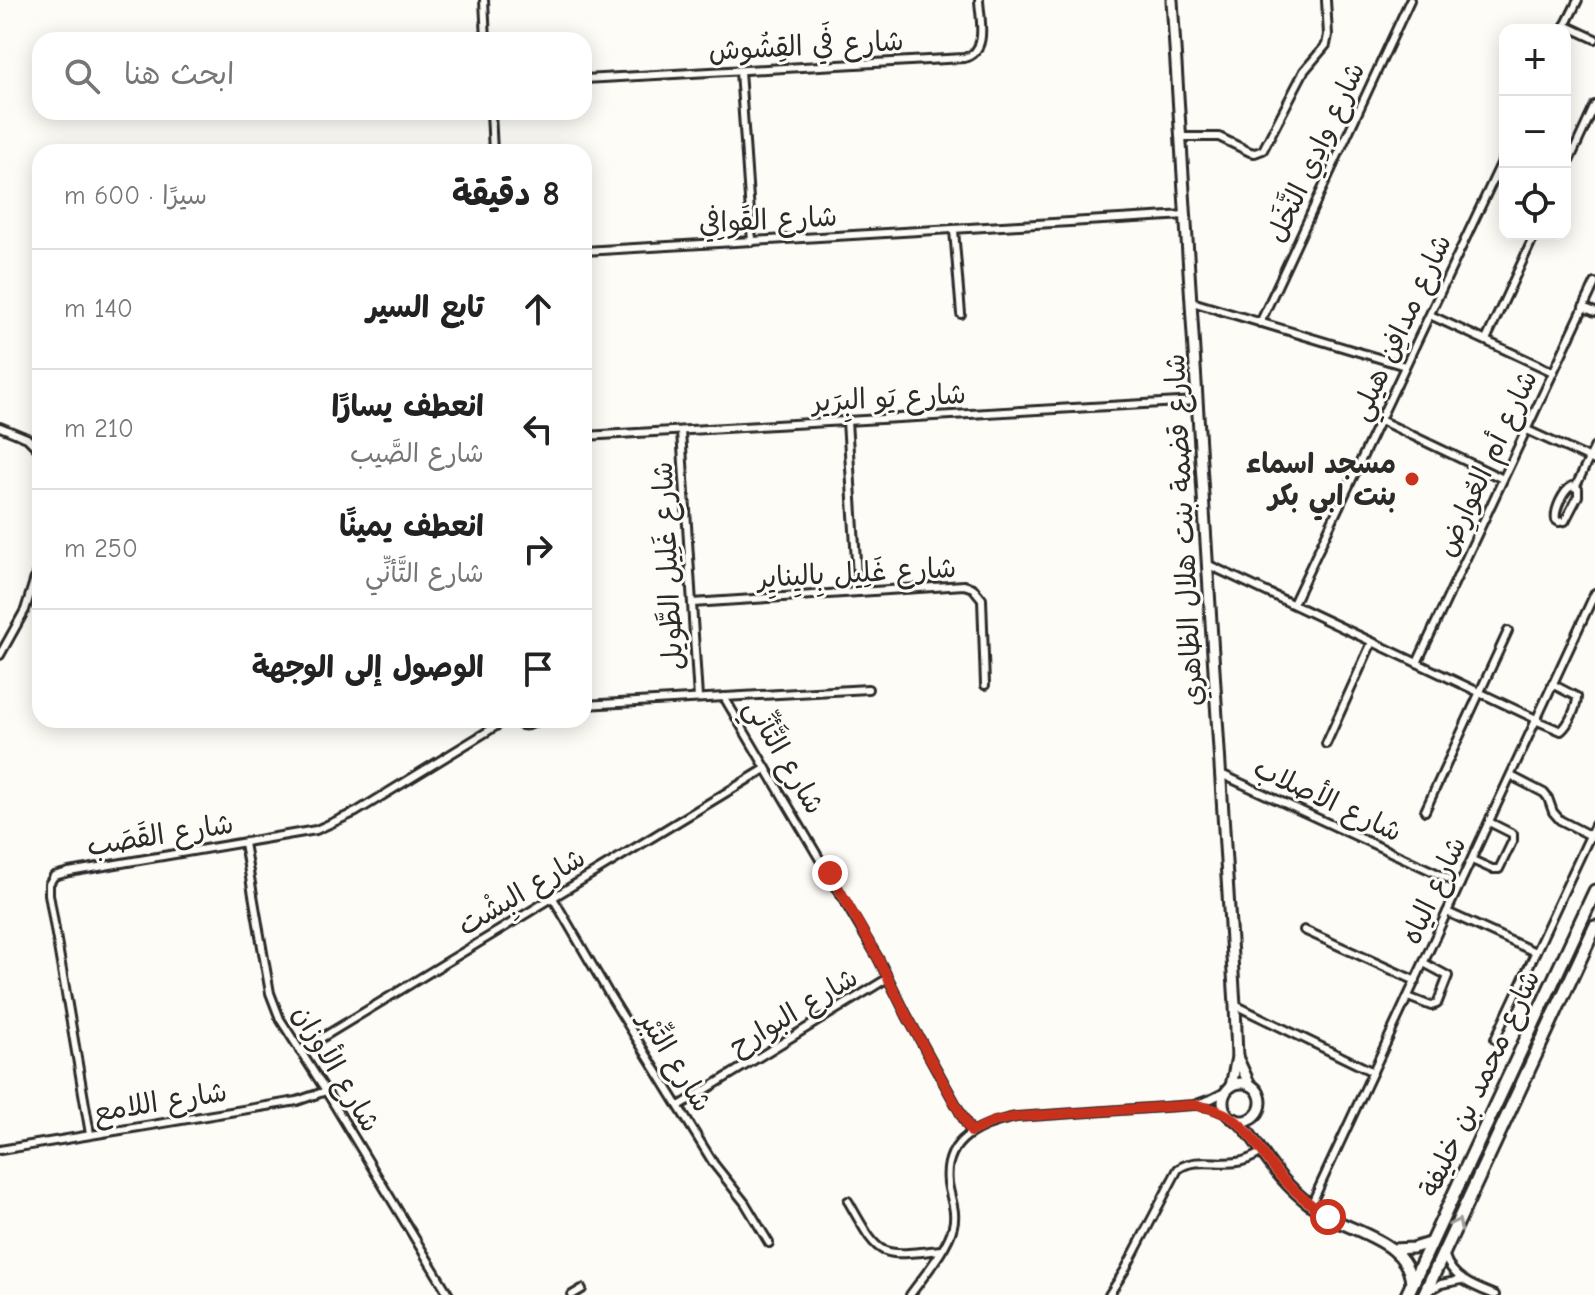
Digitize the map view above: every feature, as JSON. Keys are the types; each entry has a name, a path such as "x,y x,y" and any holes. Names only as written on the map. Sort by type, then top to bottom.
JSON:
{"highway":[{"name":"شارع محمد بن خليفة","path":"1409,1292 1595,891"},
{"name":"شارع محمد بن خليفة","path":"1424,1295 1595,927"}],"street":[{"path":"484,0 486,32"},
{"name":"شارع فَي القِشُوش","path":"592,79 964,58 977,51 981,37 979,0"},
{"name":"شارع قضمة بنت هلال الظاهري","path":"1172,0 1235,1005 1237,1057 1229,1088"},
{"path":"1181,137 1219,137 1250,152 1263,150 1304,71 1326,45 1326,0"},
{"name":"شارع وادِي النَّخَل","path":"1260,323 1410,0"},
{"path":"1566,24 1578,0"},
{"path":"1571,30 1595,39"},
{"path":"740,71 752,242"},
{"path":"1566,168 1595,105"},
{"path":"491,120 493,144"},
{"name":"شارع مدافِن هيلي","path":"1293,604 1499,168"},
{"name":"شارع القَوافِي","path":"592,251 1186,215"},
{"path":"954,230 961,314"},
{"path":"1486,340 1532,240"},
{"name":"شارع أم العُوارِض","path":"1417,663 1595,283"},
{"path":"1192,302 1405,366"},
{"path":"1583,307 1595,312"},
{"path":"1430,315 1553,372"},
{"name":"شارع يَو البِرَير","path":"592,436 1197,401"},
{"path":"1380,420 1503,479"},
{"path":"847,421 858,592"},
{"path":"0,427 32,443"},
{"path":"1527,430 1592,460"},
{"name":"شارع غَلِيل الطَّويل","path":"681,431 698,698"},
{"path":"1576,486 1592,460 1595,446"},
{"path":"1576,486 1578,496 1565,521 1559,522 1555,513 1566,490 1576,486"},
{"path":"1209,565 1561,731 1578,698 1552,684"},
{"name":"شارع غَلِيل بِاليِنايِر","path":"692,603 955,585 973,588 979,593 983,606 985,685"},
{"path":"0,655 25,610 32,588"},
{"name":"شارع الياه","path":"1311,1205 1595,593"},
{"path":"1425,811 1508,631"},
{"path":"1326,744 1372,642"},
{"path":"592,705 868,689"},
{"name":"شارع التَّأنِّي","path":"724,697 830,873 971,1132"},
{"name":"شارع القَصَب","path":"90,1134 49,894 54,876 316,830 343,819 493,728"},
{"name":"شارع البِشْت","path":"300,1051 765,769"},
{"name":"شارع الأصلاب","path":"1221,774 1460,884"},
{"path":"1511,776 1544,793 1560,820 1594,836"},
{"path":"1472,860 1499,869 1513,840 1514,835 1489,822"},
{"path":"1495,1039 1594,836 1595,825"},
{"name":"شارع الأوزان","path":"244,843 270,993 280,1019 449,1295"},
{"name":"شارع التِّبْر","path":"553,898 714,1164 745,1203 769,1243"},
{"path":"1447,912 1535,952"},
{"path":"1304,930 1416,981"},
{"path":"1408,997 1429,1006 1437,1004 1448,976 1424,963"},
{"name":"شارع البوارح","path":"679,1106 888,978"},
{"path":"1235,1005 1373,1072"},
{"name":"شارع قضمة بنت هلال الظاهري","path":"1237,1057 1250,1085"},
{"path":"1194,1105 1229,1088 1244,1083 1250,1085 1260,1096 1257,1134 1261,1150"},
{"path":"1229,1088 1223,1100 1225,1111 1247,1130 1282,1179 1328,1217 1392,1249 1406,1263 1410,1275 1409,1292"},
{"name":"شارع اللامع","path":"0,1150 297,1101 326,1091"},
{"path":"910,1295 952,1234 955,1212 948,1175 950,1161 960,1142 971,1132 992,1122 1016,1117 1194,1105 1248,1119 1258,1111"},
{"path":"1109,1295 1178,1169 1192,1162 1239,1162 1261,1150"},
{"path":"848,1201 871,1241 886,1252 941,1250"},
{"path":"1392,1249 1413,1248 1432,1242"},
{"path":"1444,1252 1448,1266 1458,1277 1495,1295"},
{"path":"1424,1295 1441,1284 1464,1280"},
{"path":"572,1295 582,1289"}],"place":[{"name":"مسجد اسماء بنت ابي بكر","path":"1412,479"}],"route":[{"path":"830,873 971,1132 992,1122 1016,1117 1194,1105 1212,1108 1241,1124 1291,1189 1328,1217"}]}
